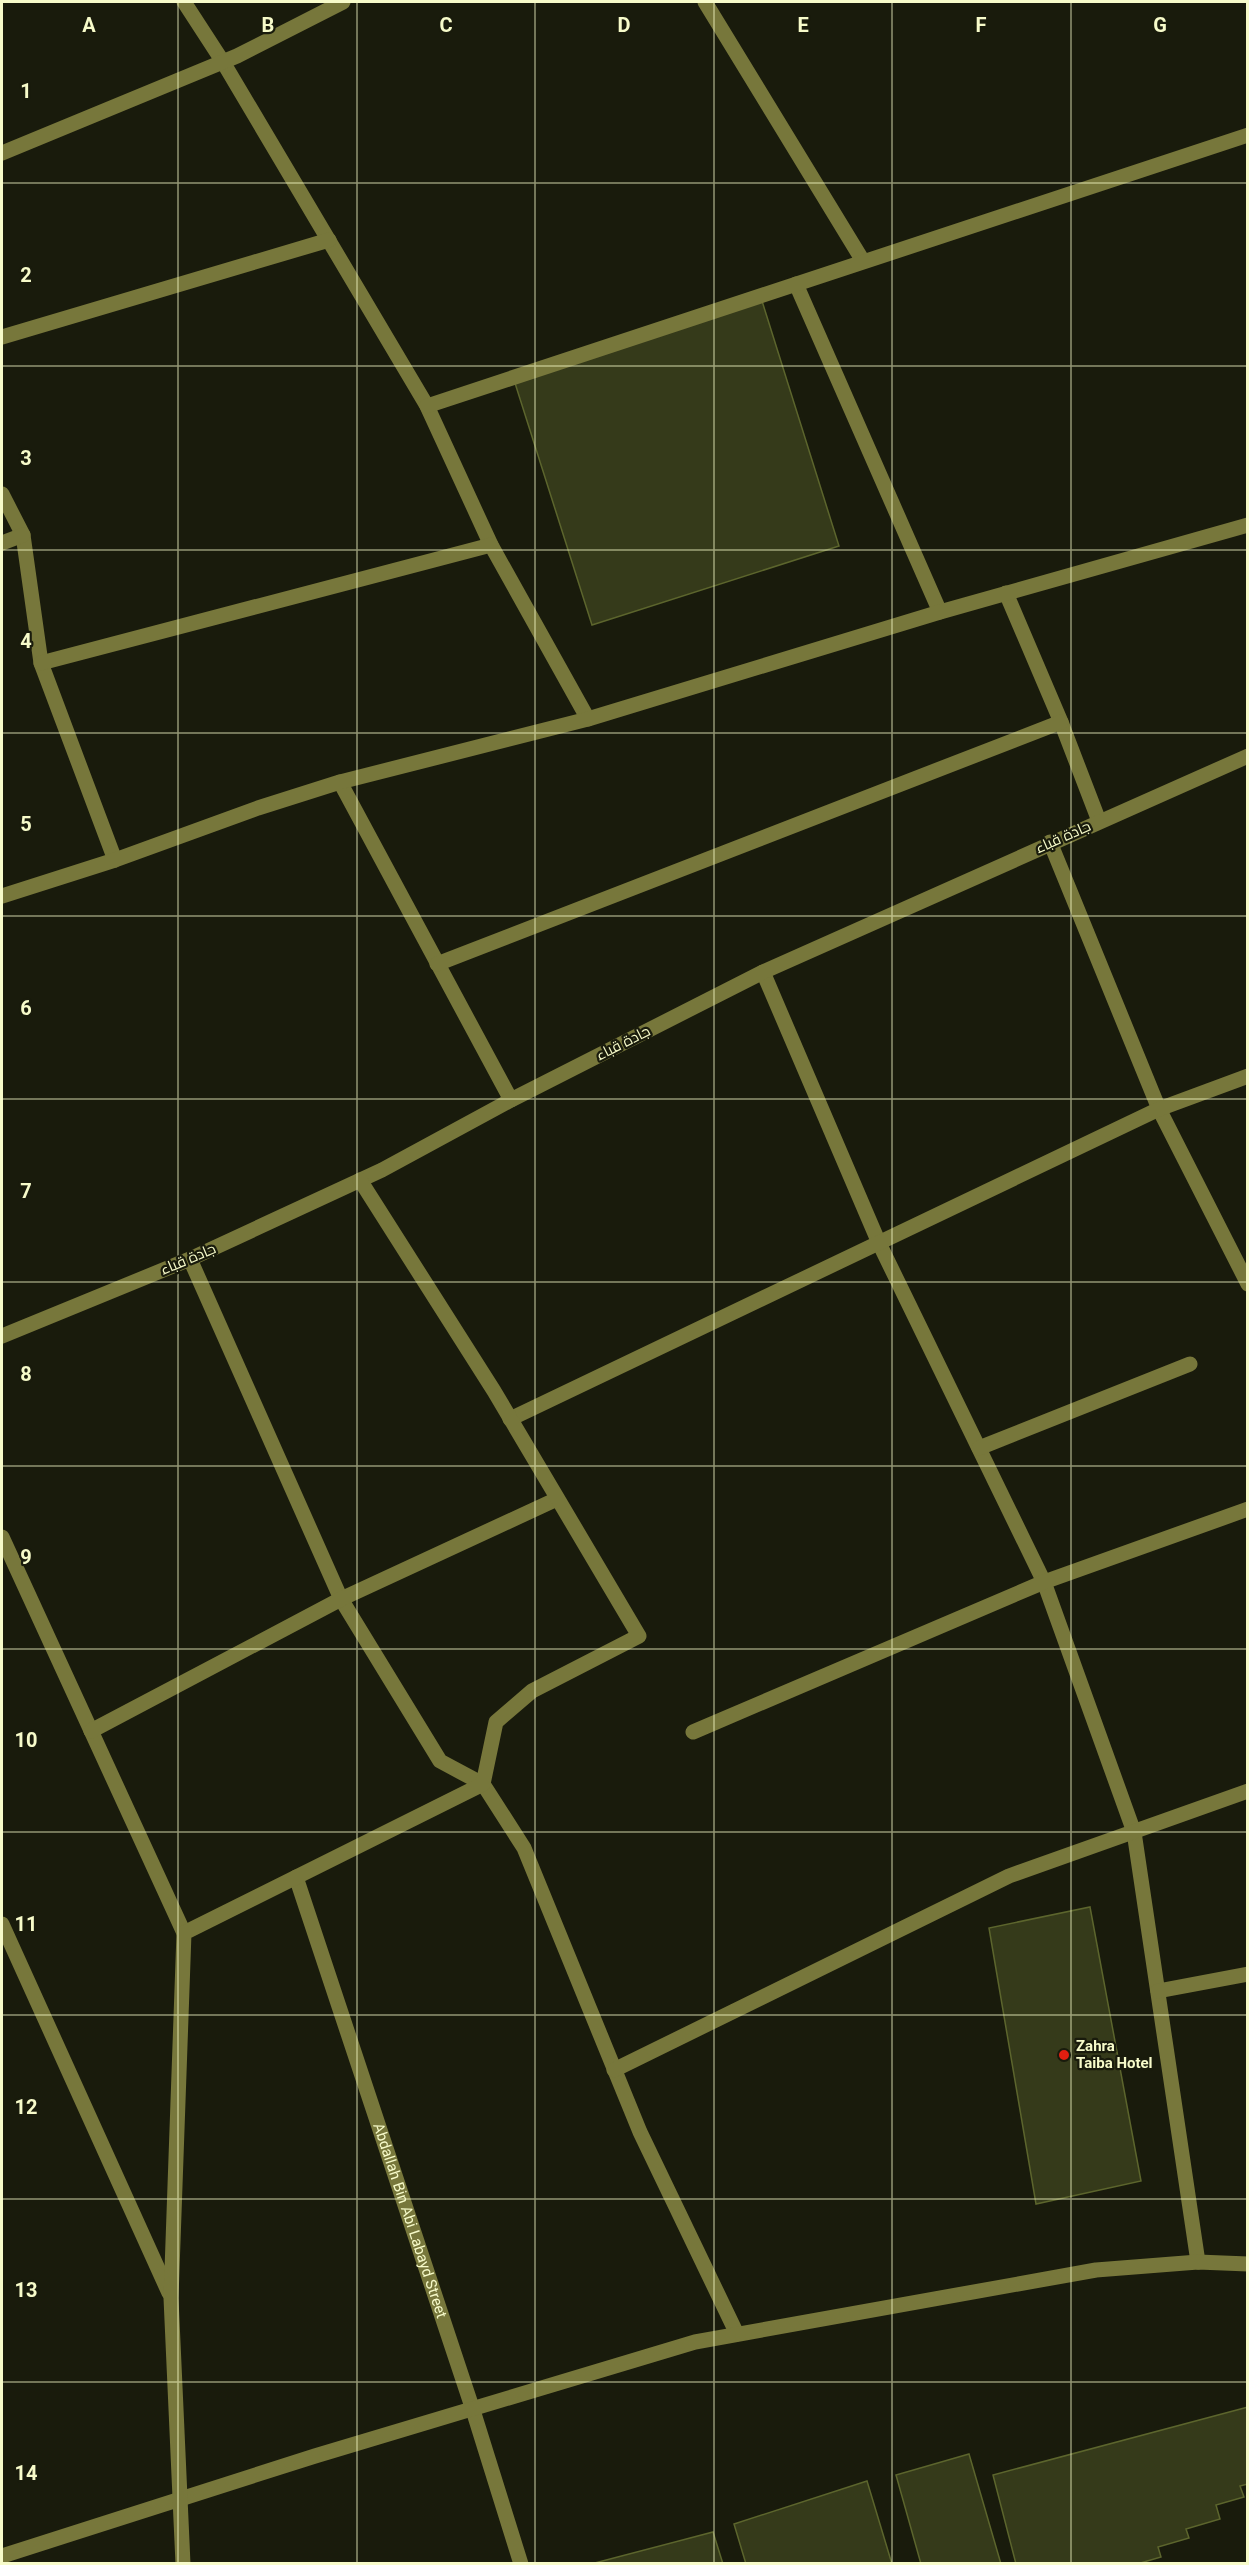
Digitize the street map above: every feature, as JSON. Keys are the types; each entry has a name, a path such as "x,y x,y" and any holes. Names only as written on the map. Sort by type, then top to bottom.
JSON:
{"street":[{"path":"184,2 223,62 427,406 490,545 588,719"},
{"path":"2,153 223,62 343,2"},
{"path":"705,2 864,261"},
{"path":"427,406 1248,135"},
{"path":"2,337 329,240"},
{"path":"796,284 940,612"},
{"path":"2,494 23,535 41,663 115,860"},
{"path":"2,896 115,860 258,807 340,783 588,719 940,612 1248,525"},
{"path":"2,543 23,535"},
{"path":"41,663 490,545"},
{"path":"1006,593 1061,722 1099,821"},
{"path":"437,964 1061,722"},
{"name":"جادة قباء","path":"3,1332 190,1259 360,1180 511,1100 764,972 1050,842 1248,756"},
{"path":"340,783 511,1100"},
{"path":"1050,842 1159,1109 1248,1284"},
{"path":"764,972 879,1243 1044,1582 1134,1832 1198,2262"},
{"path":"510,1419 1159,1109 1248,1076"},
{"path":"360,1180 510,1419 639,1636 532,1691 496,1722 483,1784"},
{"path":"190,1259 341,1599 440,1761 483,1784 525,1848 640,2132 737,2334"},
{"path":"978,1448 1190,1364"},
{"path":"91,1731 341,1599 557,1499"},
{"path":"693,1732 1044,1582 1248,1509"},
{"path":"2,1537 5,1556 91,1731 184,1933 171,2298 183,2564"},
{"path":"184,1933 483,1784"},
{"path":"614,2070 1009,1876 1248,1791"},
{"name":"Abdallah Bin Abi Labayd Street","path":"296,1877 472,2407 521,2564"},
{"path":"2,1924 171,2298"},
{"path":"1158,1991 1248,1974"},
{"path":"2,2556 472,2407 694,2342 1096,2270 1198,2262 1248,2264"}],"building":[{"path":"762,301 839,546 592,625 514,380"},
{"name":"Zahra Taiba Hotel","path":"1090,1907 1141,2181 1036,2204 989,1928"},
{"path":"1248,2407 1248,2484 1240,2486 1244,2497 1216,2505 1220,2519 1186,2529 1189,2538 1158,2547 1161,2557 1137,2564 1016,2564 993,2475"},
{"path":"969,2454 1001,2564 921,2564 896,2475"},
{"path":"867,2481 892,2564 746,2564 734,2524"},
{"path":"713,2532 723,2564 591,2564"}],"place":[{"name":"Zahra Taiba Hotel","path":"1064,2055"}]}
